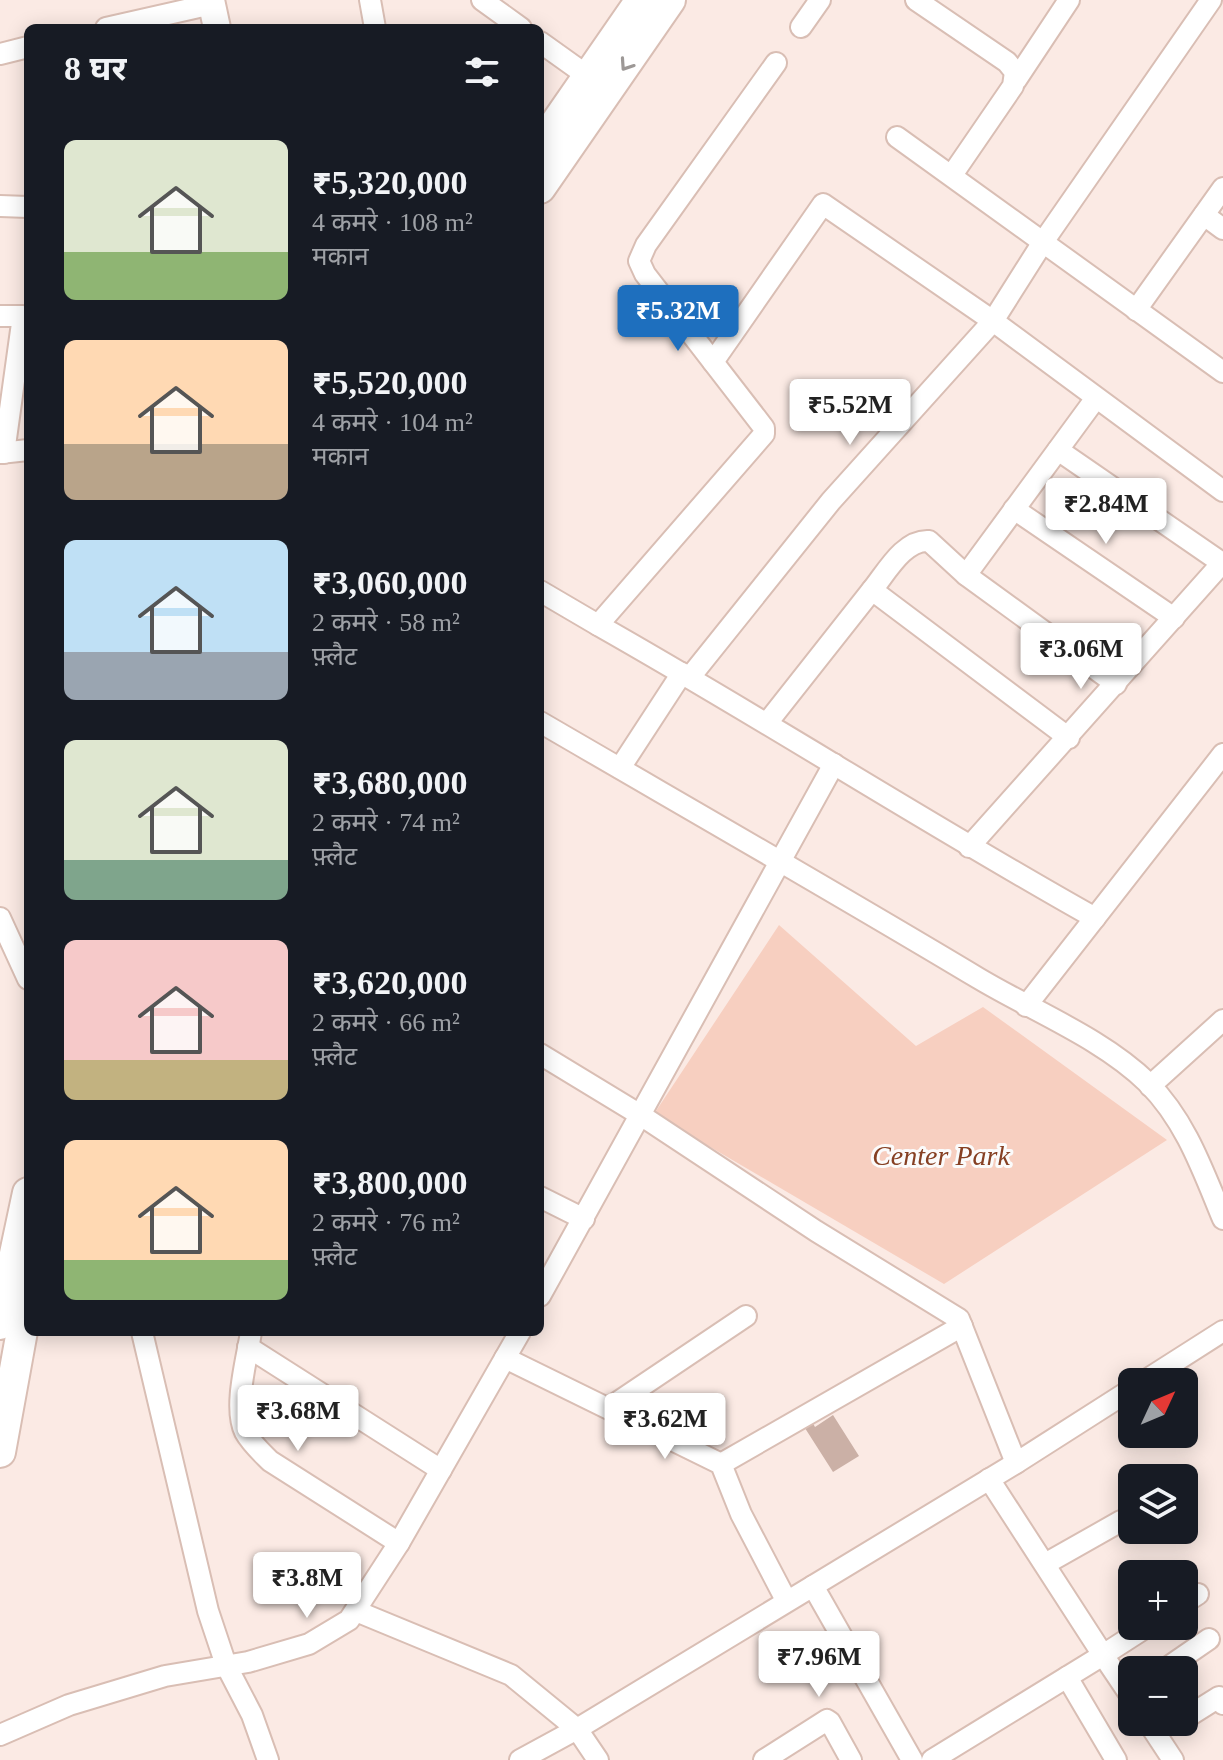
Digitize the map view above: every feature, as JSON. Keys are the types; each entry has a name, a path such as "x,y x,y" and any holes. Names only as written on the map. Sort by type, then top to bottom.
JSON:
{"main road":[{"path":"544,140 641,0"},
{"path":"544,182 670,0"},
{"path":"0,1324 7,1255 24,1205"},
{"path":"0,1452 24,1320"}],"street":[{"path":"370,0 374,24"},
{"path":"482,0 515,24"},
{"path":"801,27 820,0"},
{"path":"952,175 1069,0"},
{"path":"620,768 686,675 831,501 993,321 1043,242 1211,0"},
{"path":"929,3 1007,62 1015,72 1016,80"},
{"path":"131,24 213,11"},
{"path":"544,45 589,77"},
{"path":"0,54 24,48"},
{"path":"598,625 764,434 764,428 645,274 639,261 646,245 776,63"},
{"path":"897,137 1223,372"},
{"path":"1136,310 1223,188"},
{"path":"713,362 823,204 993,321 1223,491"},
{"path":"0,206 24,207"},
{"path":"1204,215 1223,229"},
{"path":"0,316 23,316 2,453 24,450"},
{"path":"966,575 1096,398"},
{"path":"969,847 1222,563 1058,450"},
{"path":"1014,509 1174,618"},
{"path":"767,723 872,590 910,545 920,540 929,541 966,575 1116,684"},
{"path":"872,590 1069,738"},
{"path":"544,593 767,723 969,847 1095,918"},
{"path":"544,724 780,859 1026,1006 1096,1044 1133,1069 1179,1121 1221,1209"},
{"path":"1026,1006 1223,754"},
{"path":"544,1289 834,764"},
{"path":"0,918 24,970"},
{"path":"1150,1086 1223,1020"},
{"path":"544,1056 959,1319 1016,1463"},
{"path":"544,1199 584,1219"},
{"path":"609,1408 746,1316"},
{"path":"721,1464 962,1326"},
{"path":"1165,1368 1223,1331"},
{"path":"143,1336 208,1611 226,1665 252,1715 268,1760"},
{"path":"0,1735 99,1695 165,1676 248,1662 309,1644 339,1627 356,1611 399,1543 518,1336"},
{"path":"399,1543 270,1461 254,1445 244,1430 240,1415 250,1340 441,1470"},
{"path":"505,1358 721,1464 741,1514 786,1600"},
{"path":"520,1760 577,1729 1118,1398"},
{"path":"989,1479 1118,1676"},
{"path":"1045,1564 1118,1523"},
{"path":"813,1586 912,1760"},
{"path":"356,1611 511,1675 577,1729 598,1760"},
{"path":"1184,1656 1209,1639"},
{"path":"932,1760 1126,1640"},
{"path":"1067,1677 1116,1760"},
{"path":"1198,1710 1219,1697 1223,1704"},
{"path":"764,1760 827,1720 851,1760"},
{"path":"1157,1736 1173,1760"}],"green space":[{"name":"Center Park","path":"779,925 916,1046 983,1007 1167,1140 944,1284 654,1114"}],"building":[{"path":"833,1415 859,1456 833,1472 803,1425 811,1420 815,1427"}]}
